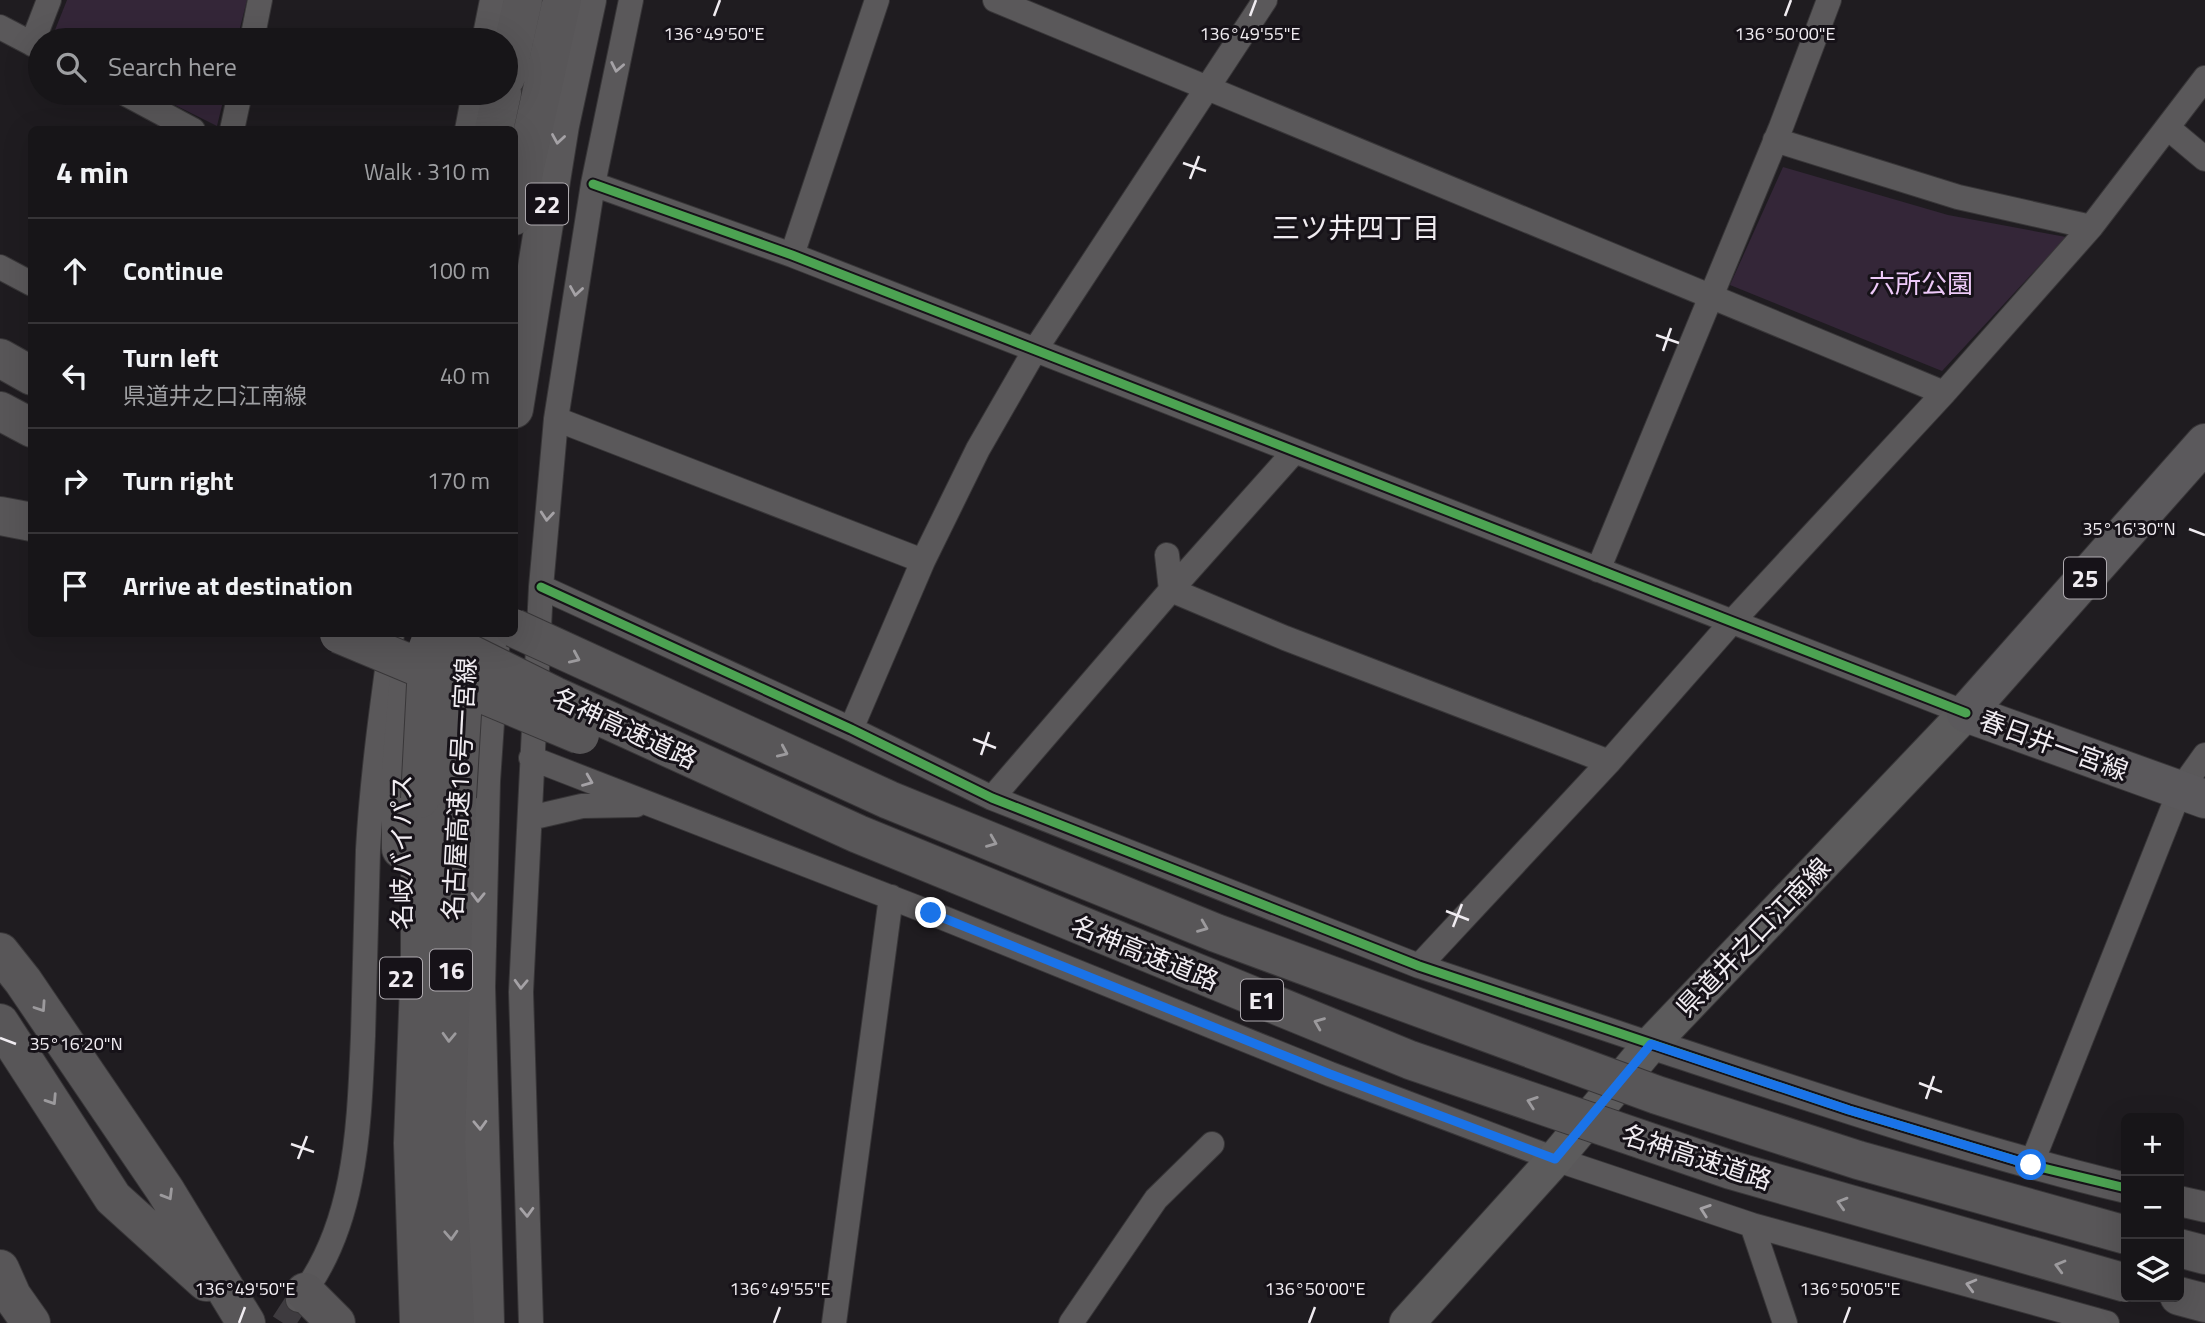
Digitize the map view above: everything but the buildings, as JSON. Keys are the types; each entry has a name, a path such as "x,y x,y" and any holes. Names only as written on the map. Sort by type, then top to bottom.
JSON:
{"highway":[{"path":"507,28 513,0"},
{"path":"517,28 523,0"},
{"path":"518,198 562,0"},
{"name":"22","path":"518,385 560,125 587,0"},
{"path":"486,126 490,105"},
{"path":"495,126 499,105"},
{"path":"0,332 28,348"},
{"path":"0,358 28,374"},
{"path":"0,411 28,426"},
{"path":"0,516 28,521"},
{"name":"名神高速道路","path":"518,630 889,800 1216,933 1657,1095 1858,1160 2121,1234"},
{"path":"346,637 810,829 858,834"},
{"name":"名岐バイパス","path":"410,1323 401,1138 401,770 412,637"},
{"name":"名古屋高速16号一宮線","path":"419,1323 413,1143 420,960 421,799 430,637"},
{"name":"名神高速道路","path":"436,637 555,696 858,834 1423,1064 1731,1170 2121,1282"},
{"name":"名古屋高速16号一宮線","path":"455,1323 446,1142 457,797 467,637"},
{"path":"485,1323 476,987 481,780 491,637"},
{"path":"0,952 23,981 165,1190 240,1315"},
{"path":"0,1023 53,1101 113,1198 240,1315"},
{"path":"401,1138 396,1240 401,1323"},
{"path":"2184,1249 2205,1255"},
{"path":"302,1296 336,1323"},
{"path":"2184,1297 2205,1303"}],"main road":[{"name":"春日井一宮線","path":"2193,794 1966,713 2205,443"},
{"name":"県道井之口江南線","path":"1407,1323 1555,1159 1651,1044 1966,713"}],"street":[{"path":"41,28 49,0"},
{"path":"254,28 260,0"},
{"path":"486,28 492,0"},
{"path":"531,1323 521,992 541,587 556,419 593,184 631,0"},
{"path":"792,255 877,0"},
{"path":"995,0 1206,85 1944,393"},
{"path":"850,729 923,561 978,449 1035,350 1206,85 1265,0"},
{"path":"1598,570 1775,140 1829,0"},
{"path":"0,27 28,42"},
{"path":"1419,965 1609,762 1731,623 1944,393 2091,227 2205,78"},
{"path":"146,105 186,126"},
{"path":"233,126 237,105"},
{"path":"468,126 472,105"},
{"path":"2168,128 2205,159"},
{"path":"1775,140 1958,197 2091,227"},
{"path":"593,184 792,255 1966,713"},
{"path":"0,267 28,282"},
{"path":"556,419 923,561"},
{"path":"992,798 1294,452"},
{"path":"1167,555 1171,590"},
{"path":"541,587 850,729 992,798 1419,965 1849,1110 2031,1165 2121,1187"},
{"path":"1171,590 1297,643 1609,762"},
{"path":"302,1296 330,1245 346,1195 359,1140 369,849 377,745 392,637"},
{"path":"2031,1165 2193,794 2205,755"},
{"path":"531,758 891,897 1330,1074 1555,1159 1752,1225 2107,1323"},
{"path":"530,818 582,806 645,804"},
{"path":"834,1323 891,897"},
{"path":"1071,1323 1156,1199 1212,1144"},
{"path":"2184,1202 2205,1207"},
{"path":"1752,1225 1785,1323"}],"green space":[{"path":"67,0 247,0 240,28 56,28"},
{"path":"175,105 222,105 217,126"},
{"name":"六所公園","path":"1783,167 1948,215 2066,237 1942,371 1730,285"}],"tunnel":[{"path":"283,1323 298,1300"}],"cycle path":[{"path":"593,184 792,255 1966,713"},
{"path":"541,587 851,729 992,798 1419,966 1849,1110 2031,1165 2121,1187"}],"district":[{"name":"三ツ井四丁目","path":"1356,227"}],"route":[{"path":"931,913 1330,1074 1555,1159 1651,1044 1849,1110 2031,1165"}]}
